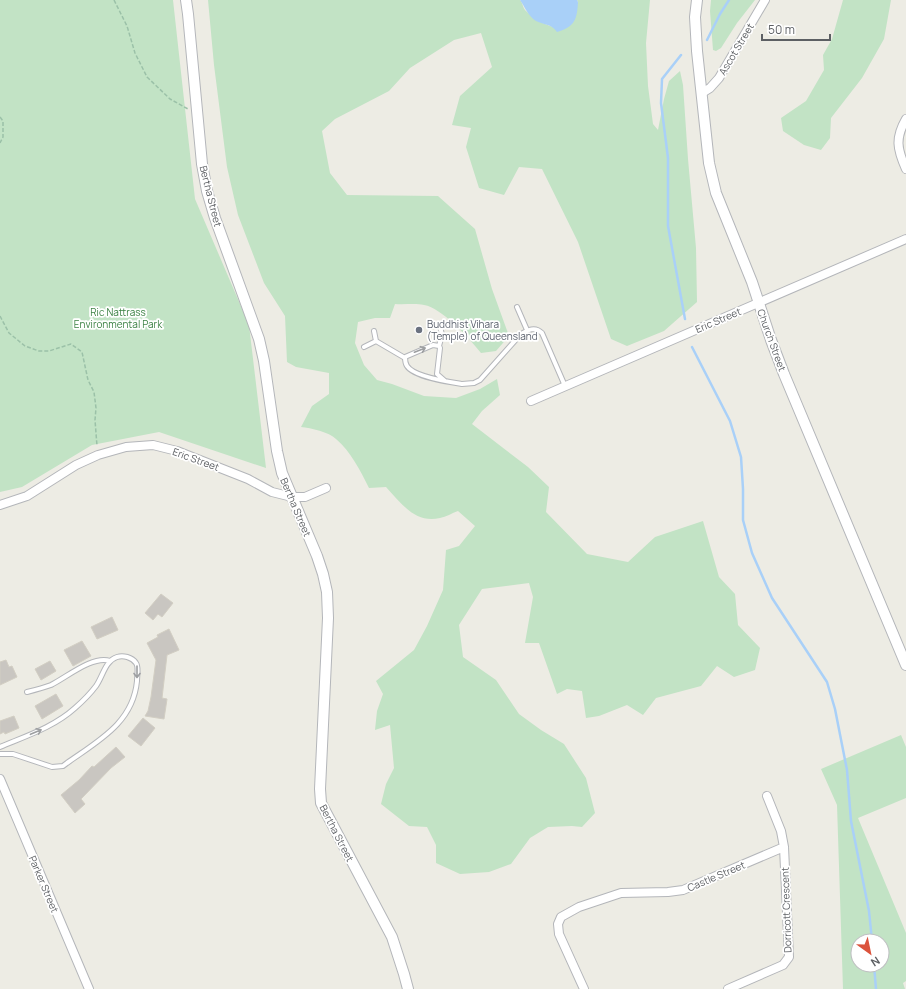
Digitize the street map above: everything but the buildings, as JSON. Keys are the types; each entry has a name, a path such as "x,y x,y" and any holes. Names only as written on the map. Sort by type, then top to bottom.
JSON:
{"street":[{"name":"Bertha Street","path":"186,0 202,164 207,191 259,339 264,361 277,451 282,473 317,556 327,592 328,618 320,789 322,803 392,937 408,989"},
{"name":"Church Street","path":"697,0 695,17 702,93 709,163 716,193 752,282 784,374 906,665"},
{"name":"Ascot Street","path":"702,93 710,88 719,78 765,0"},
{"path":"905,164 898,149 898,139 901,128 906,119"},
{"name":"Eric Street","path":"531,401 906,239"},
{"name":"Eric Street","path":"0,505 27,496 76,465 98,455 126,447 153,446 177,450 248,479 272,492 292,497 306,497 326,488"},
{"name":"Parker Street","path":"0,779 89,989"},
{"name":"Dorricott Crescent","path":"728,989 738,987 783,965 789,957 784,847 781,831 767,796"},
{"name":"Castle Street","path":"584,989 559,934 558,924 560,918 579,906 621,893 668,892 683,890 784,847"}],"lane":[{"path":"517,307 527,330"},
{"path":"440,326 442,335 439,346 437,374 445,381"},
{"path":"374,331 376,341 405,358 407,366 412,370 428,377 462,384 474,383 480,380 515,340 527,330 535,329 542,333 565,386"},
{"path":"364,347 376,341"},
{"path":"405,358 407,355 433,345 439,346"},
{"path":"0,754 13,754 52,767 64,766 104,737 119,724 126,715 134,696 137,666 132,658 128,657 117,657 110,660 104,659 95,661 50,685 27,692"},
{"path":"0,747 51,725 74,709 96,686 110,660"}],"path":[{"path":"114,0 127,26 135,53 147,77 170,99 185,108 197,110"},
{"path":"0,118 3,121 3,137 0,143"},
{"path":"0,316 9,332 25,346 39,351 49,351 71,344 82,352 88,380 94,392 98,455"}],"green space":[{"name":"Ric Nattrass Environmental Park","path":"0,0 173,0 195,199 249,325 266,468 159,432 92,445 22,487 0,492"},
{"path":"208,0 520,0 525,10 532,17 553,27 578,2 577,0 650,0 646,43 648,86 653,124 658,130 669,81 680,71 683,85 696,248 697,302 664,331 627,346 611,339 578,242 542,169 519,167 504,195 479,188 466,147 471,128 452,125 460,96 492,67 481,33 454,40 410,68 389,91 335,119 322,131 330,173 347,195 438,196 475,229 492,289 509,336 496,351 481,353 455,324 431,307 417,304 395,304 390,318 375,318 358,322 355,343 364,365 377,380 424,396 456,398 480,389 497,379 500,395 482,411 472,424 528,467 549,487 546,512 587,554 628,562 655,537 703,521 719,577 735,594 738,625 760,648 755,670 734,677 717,666 701,686 656,698 643,715 627,705 599,716 586,718 582,691 567,689 557,694 539,643 525,643 533,597 529,583 482,589 459,625 463,657 496,680 519,714 564,744 586,778 595,813 582,827 548,827 530,838 511,864 489,872 460,874 436,863 436,845 427,827 409,826 381,804 386,784 394,768 390,725 375,730 377,711 383,694 376,681 414,650 427,626 443,590 446,550 459,546 475,526 458,511 442,517 431,519 416,515 409,511 386,487 369,488 351,455 333,437 320,431 301,427 312,406 329,394 329,373 296,367 287,362 285,316 264,283 238,215 227,167 214,65"},
{"path":"711,0 755,0 737,23 721,48 716,51 713,50 710,11"},
{"path":"843,0 891,0 884,39 862,78 831,118 830,138 821,150 804,145 783,131 781,118 806,101 824,70 823,55 832,39"},
{"path":"901,735 906,747 906,798 858,818 906,933 906,981 903,983 905,989 843,989 837,805 821,769"}],"water":[{"path":"520,0 577,0 578,8 576,18 568,28 557,32 550,26 533,19"}],"waterway":[{"path":"707,40 729,0"},
{"path":"681,55 662,79 661,103 668,158 668,226 685,319"},
{"path":"692,347 730,421 741,457 743,520 752,553 772,598 827,682 835,709 847,770 851,821 869,911 871,933"},
{"path":"875,973 876,989"}],"place":[{"name":"Buddhist Vihara (Temple) of Queensland","path":"419,330"}]}
